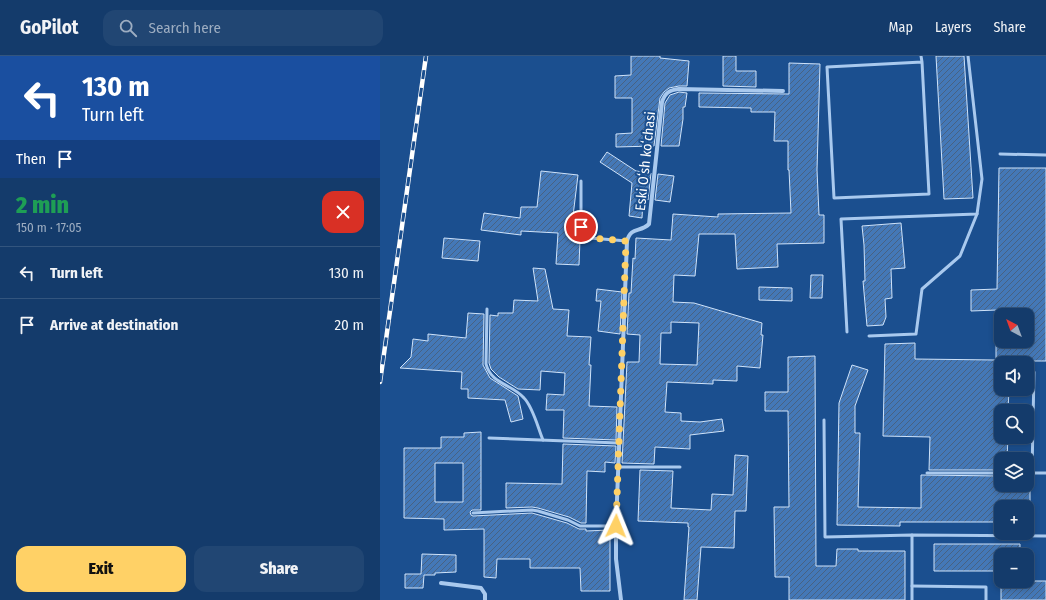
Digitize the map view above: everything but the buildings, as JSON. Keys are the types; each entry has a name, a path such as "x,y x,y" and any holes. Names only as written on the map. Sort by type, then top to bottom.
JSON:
{"street":[{"name":"Eski Oʻsh koʻchasi","path":"626,241 631,232 645,228 649,224 664,95 668,92 679,89 782,91"},
{"path":"621,600 616,559 616,526 626,241"},
{"path":"441,583 481,588 485,594 484,600"}],"lane":[{"path":"921,56 922,62 929,194 834,198 827,66 922,62"},
{"path":"869,336 916,334 922,289 960,256 978,214 982,179 968,56"},
{"path":"1000,154 1046,155"},
{"path":"581,182 581,227 585,236 590,238 626,241"},
{"path":"847,332 841,219 978,214"},
{"path":"486,309 486,364 488,371 496,381 516,390 528,402 543,440"},
{"path":"1032,452 1034,396"},
{"path":"824,420 825,537 912,535 1046,536"},
{"path":"489,438 618,444"},
{"path":"618,467 680,467"},
{"path":"927,473 994,473"},
{"path":"1034,473 1046,473"},
{"path":"473,513 532,510 543,512 580,526 616,526"},
{"path":"912,535 912,600"},
{"path":"912,586 986,587 986,600"}],"railway":[{"path":"380,382 426,56"}],"route":[{"path":"581,227 585,236 590,238 626,241 616,526"}]}
